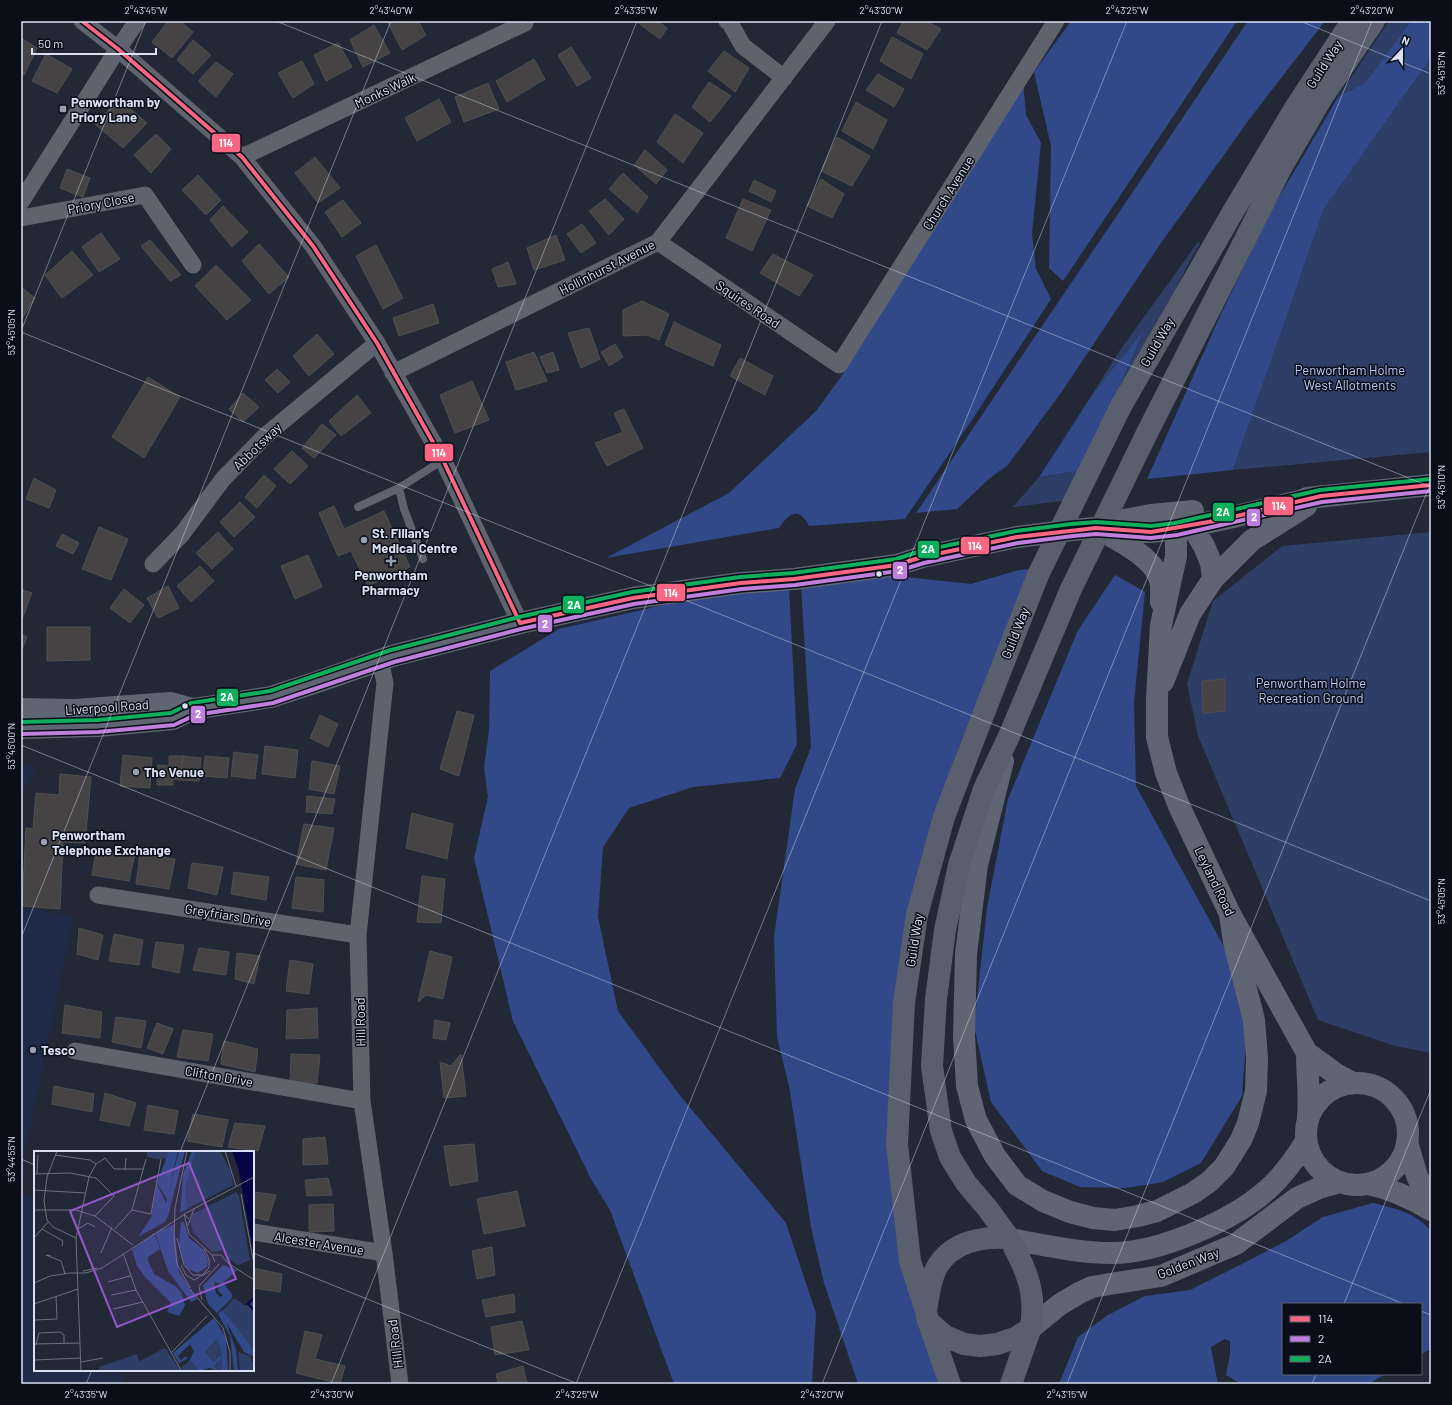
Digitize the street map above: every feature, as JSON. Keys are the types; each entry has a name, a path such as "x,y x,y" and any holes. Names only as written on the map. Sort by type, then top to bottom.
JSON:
{"highway":[{"name":"Guild Way","path":"927,1316 910,1262 897,1144 904,1003 917,914 944,817 1038,575 1121,406 1297,105 1352,21"},
{"name":"Guild Way","path":"1010,1239 988,1209 966,1183 950,1157 941,1131 932,1066 936,999 945,930 959,865 984,789 1010,734 1071,589 1147,433 1281,168 1323,96 1374,21"},
{"path":"950,1384 927,1316 930,1289 936,1270 945,1257 960,1246 978,1239 992,1237 1010,1239 1026,1271 1032,1292 1033,1311 1031,1329 1011,1384"},
{"path":"927,1316 945,1336 964,1344 980,1346 997,1344 1015,1338 1031,1329"}],"main road":[{"path":"1096,528 1119,520 1151,515 1183,522 1321,496 1431,485"},
{"name":"Leyland Road","path":"1157,698 1190,614 1213,579 1252,540 1321,496"},
{"path":"1183,522 1204,546 1211,563 1213,579"},
{"name":"Leyland Road","path":"1183,522 1161,625 1157,698 1157,737 1166,773 1179,806 1230,914 1307,1053 1336,1074 1353,1083"},
{"name":"Liverpool Road","path":"22,722 75,710 171,703 193,709 271,697 380,659 520,623 633,598 741,583 794,579 897,565 922,557 1017,537 1096,528"},
{"path":"1096,528 1127,545 1144,557 1159,576 1162,593 1161,625"},
{"path":"1010,734 977,865 966,954 964,1036 967,1086 976,1120 995,1156 1017,1185 1043,1201 1070,1212 1093,1218 1115,1220 1157,1211 1193,1193 1209,1182 1224,1167 1241,1140 1248,1123 1256,1091 1257,1058 1254,1020 1234,942 1230,914"},
{"name":"Leyland Road","path":"1307,1053 1309,1090 1308,1118"},
{"path":"1431,1205 1417,1176 1408,1142 1407,1126 1403,1112 1394,1099 1382,1090 1368,1084 1353,1083 1341,1085 1330,1090 1321,1098 1313,1108 1308,1118 1306,1129 1306,1141 1310,1154 1317,1166 1340,1182 1354,1185 1369,1184 1387,1188 1402,1194 1431,1210"},
{"name":"Golden Way","path":"1010,1239 1076,1250 1113,1253 1142,1249 1173,1240 1206,1227 1243,1208 1267,1190 1291,1164 1306,1141"},
{"path":"1369,1184 1383,1178 1394,1169 1403,1156 1408,1142"},
{"name":"Golden Way","path":"1031,1329 1059,1305 1079,1292 1110,1284 1161,1276 1236,1244 1296,1198 1319,1188 1340,1182"}],"street":[{"path":"82,21 118,49 242,158 313,246 377,343 443,460 520,623"},
{"path":"21,202 137,21"},
{"name":"Monks Walk","path":"242,158 525,23 524,21"},
{"path":"727,21 730,23 743,46 784,78"},
{"name":"Hollinhurst Avenue","path":"393,373 658,242 827,21"},
{"name":"Church Avenue","path":"839,365 1056,21"},
{"name":"Priory Close","path":"21,218 145,195 193,265"},
{"name":"Squires Road","path":"658,242 839,365"},
{"name":"Abbotsway","path":"153,564 182,534 223,480 266,435 377,343"},
{"name":"Hill Road","path":"380,659 385,684 358,935 362,1101 384,1253 400,1384"},
{"name":"Greyfriars Drive","path":"98,895 358,935"},
{"name":"Clifton Drive","path":"75,1051 362,1101"},
{"name":"Alcester Avenue","path":"254,1232 384,1253"}],"lane":[{"path":"358,507 399,488 443,460"},
{"path":"399,488 404,509 423,559"}],"shaded area":[{"path":"1071,21 1237,21 1063,281 1049,268 1051,146 1034,72"},
{"path":"1248,21 1325,21 1248,121 1159,246 1063,390 1008,465 990,478 957,509 916,513"},
{"path":"1411,21 1431,21 1431,58 1324,209 1233,470 1147,479 1221,314 1272,209 1338,97 1366,82"},
{"path":"1023,80 1026,115 1041,143 1032,234 1036,269 1051,299 905,519 809,526 802,516 794,514 786,519 779,528 606,558 729,493 816,411 841,377 914,255"},
{"path":"1144,330 1084,470 1039,477 1092,395"},
{"path":"1035,568 962,738 922,860 889,1093 939,1384 858,1384 824,1283 811,1227 789,1086 777,1037 774,937 795,789 811,747 801,586 896,576 971,584 1015,571"},
{"path":"1115,575 1145,592 1134,702 1136,786 1228,954 1247,1028 1242,1096 1201,1163 1163,1182 1126,1188 1080,1187 1042,1171 991,1102 974,1026 987,908 1008,799 1078,630"},
{"path":"789,587 797,744 780,778 693,787 629,808 603,847 598,917 618,1011 678,1093 786,1223 816,1313 812,1384 674,1384 610,1210 592,1181 513,1021 474,858 488,797 484,767 489,731 490,671 559,629 685,600"},
{"path":"21,764 37,766 33,776 21,792"},
{"name":"Tesco","path":"21,907 74,916 25,1152 23,1186 21,1186"},
{"path":"21,1194 34,1197 34,1371 124,1371 123,1384 21,1384"},
{"path":"1373,1203 1397,1209 1412,1215 1431,1231 1431,1349 1422,1354 1422,1303 1282,1303 1282,1375 1383,1375 1369,1384 1241,1384 1226,1375 1230,1354 1230,1341 1225,1339 1211,1347 1218,1384 1059,1384 1078,1337 1108,1315 1145,1296 1190,1290 1286,1241 1323,1217"}],"green space":[{"path":"1389,21 1411,21 1366,82 1338,97"},
{"name":"Penwortham Holme West Allotments","path":"1431,58 1431,452 1233,470 1324,209"},
{"path":"1198,242 1200,243 1186,268 1107,428 1102,429 1143,332 1092,395 1118,353"},
{"path":"1084,470 1070,500 1013,507 1039,477"},
{"name":"Penwortham Holme Recreation Ground","path":"1431,532 1431,1053 1395,1046 1318,1020 1198,736 1187,684 1213,601 1282,546"}],"building":[{"path":"168,21 180,21 193,32 172,58 152,42"},
{"path":"392,21 418,21 426,35 402,50 388,23"},
{"path":"636,21 657,21 667,28 660,39"},
{"path":"903,21 926,21 941,29 927,50 897,33"},
{"path":"374,25 390,53 363,67 350,40"},
{"path":"892,37 923,54 911,79 880,61"},
{"path":"21,38 37,48 24,75 21,73"},
{"path":"193,40 211,55 193,74 177,60"},
{"path":"338,43 352,67 326,81 314,55"},
{"path":"571,47 591,78 577,86 558,55"},
{"path":"724,51 749,68 735,92 708,71"},
{"path":"46,54 72,69 57,93 32,81"},
{"path":"534,59 545,79 507,102 496,81"},
{"path":"302,61 314,84 293,98 278,73"},
{"path":"216,62 233,74 216,97 198,81"},
{"path":"878,74 904,89 894,107 866,90"},
{"path":"709,82 731,96 710,122 692,107"},
{"path":"488,83 499,109 464,122 455,97"},
{"path":"119,99 147,123 123,148 95,124"},
{"path":"439,99 451,122 417,141 405,118"},
{"path":"856,102 887,120 873,149 842,131"},
{"path":"675,114 703,133 683,163 657,142"},
{"path":"156,134 171,149 151,173 134,155"},
{"path":"837,137 870,156 852,186 821,171"},
{"path":"645,150 667,170 656,184 634,165"},
{"path":"315,157 340,188 318,203 295,173"},
{"path":"67,169 90,178 83,197 60,188"},
{"path":"623,173 648,197 637,213 609,189"},
{"path":"198,175 221,200 206,215 182,190"},
{"path":"821,179 844,194 832,218 807,206"},
{"path":"754,180 776,191 771,202 749,191"},
{"path":"605,199 624,219 609,235 589,211"},
{"path":"743,199 771,210 752,251 726,238"},
{"path":"343,200 361,223 342,237 325,212"},
{"path":"223,206 248,232 232,247 210,220"},
{"path":"582,224 596,243 581,253 567,234"},
{"path":"101,233 120,259 99,272 82,247"},
{"path":"556,235 565,260 534,270 527,248"},
{"path":"150,240 181,275 170,281 141,246"},
{"path":"259,244 289,277 269,294 242,261"},
{"path":"376,245 403,298 383,309 356,256"},
{"path":"72,251 93,275 62,298 45,275"},
{"path":"773,254 813,275 799,296 760,273"},
{"path":"508,262 516,284 498,287 492,269"},
{"path":"216,265 251,300 227,320 195,286"},
{"path":"21,287 35,298 22,319 21,318"},
{"path":"642,301 669,314 659,340 647,335 623,336 623,310"},
{"path":"433,304 439,323 399,336 393,318"},
{"path":"674,322 721,345 713,366 665,345"},
{"path":"589,328 600,359 581,368 568,333"},
{"path":"317,334 334,354 309,376 293,356"},
{"path":"615,344 623,357 609,366 601,352"},
{"path":"534,352 547,381 516,390 506,362"},
{"path":"553,352 559,370 547,373 540,357"},
{"path":"740,358 773,376 765,395 730,376"},
{"path":"277,369 290,382 278,393 265,380"},
{"path":"148,377 180,397 144,458 112,437"},
{"path":"472,381 489,420 455,433 440,395"},
{"path":"243,393 259,407 243,422 229,409"},
{"path":"357,395 371,413 341,436 329,421"},
{"path":"624,409 643,448 607,466 595,443 623,432 614,413"},
{"path":"322,424 336,435 314,458 302,448"},
{"path":"292,451 308,466 290,484 274,469"},
{"path":"264,475 276,486 257,508 245,497"},
{"path":"34,478 56,490 49,508 26,499"},
{"path":"240,502 255,517 234,537 220,522"},
{"name":"St. Fillan's Medical Centre","path":"334,506 344,529 384,511 410,567 368,586 351,551 338,556 319,513"},
{"path":"99,527 128,539 111,580 82,569"},
{"path":"218,532 233,549 212,569 196,553"},
{"path":"62,534 79,543 73,554 56,546"},
{"path":"308,555 322,587 295,599 281,566"},
{"path":"200,566 214,581 191,602 177,586"},
{"path":"168,586 179,608 158,618 147,598"},
{"path":"21,589 32,593 21,622"},
{"path":"124,589 144,605 130,623 110,608"},
{"path":"47,627 90,627 90,660 47,661"},
{"path":"21,634 27,637 21,652"},
{"path":"1225,679 1225,711 1203,713 1202,681"},
{"path":"457,711 474,715 459,776 440,769"},
{"path":"320,715 338,724 328,747 310,738"},
{"path":"265,746 298,750 295,778 262,774"},
{"path":"234,752 258,755 255,779 231,776"},
{"name":"The Venue","path":"123,755 152,758 150,788 120,786"},
{"path":"169,756 183,756 181,780 173,779 173,785 157,785 158,765 169,766"},
{"path":"183,756 201,758 199,781 181,780"},
{"path":"205,756 229,758 227,778 203,776"},
{"path":"312,761 340,766 334,794 309,789"},
{"name":"Penwortham Telephone Exchange","path":"60,774 91,777 85,843 63,842 60,909 22,906 26,828 33,829 36,793 59,795"},
{"path":"307,796 335,799 332,814 306,812"},
{"path":"412,813 453,824 447,859 406,848"},
{"path":"304,824 334,828 326,870 296,864"},
{"path":"96,850 135,854 129,881 92,875"},
{"path":"140,854 175,859 169,889 136,884"},
{"path":"192,863 223,867 217,895 188,888"},
{"path":"234,872 269,877 266,900 231,894"},
{"path":"422,876 445,879 441,923 417,922"},
{"path":"296,877 324,880 323,912 292,908"},
{"path":"79,928 103,935 98,960 77,954"},
{"path":"114,934 143,940 139,965 109,961"},
{"path":"156,942 184,945 179,973 152,967"},
{"path":"199,948 229,952 226,975 193,970"},
{"path":"430,951 452,957 443,999 426,995 418,1002"},
{"path":"237,953 260,956 254,984 235,979"},
{"path":"290,960 313,964 309,994 286,991"},
{"path":"65,1005 102,1012 100,1038 62,1033"},
{"path":"317,1008 318,1038 286,1039 287,1010"},
{"path":"116,1017 146,1021 141,1048 112,1042"},
{"path":"435,1020 450,1023 446,1040 433,1038"},
{"path":"157,1023 173,1029 163,1054 147,1048"},
{"path":"183,1030 213,1034 208,1061 177,1057"},
{"path":"224,1041 258,1049 255,1072 221,1064"},
{"path":"291,1054 320,1055 317,1083 290,1083"},
{"path":"461,1054 466,1096 444,1098 440,1062 451,1066"},
{"path":"54,1086 94,1094 92,1112 52,1104"},
{"path":"105,1093 136,1103 129,1126 100,1120"},
{"path":"148,1105 178,1111 174,1134 144,1130"},
{"path":"193,1114 228,1120 222,1147 187,1141"},
{"path":"235,1123 265,1126 258,1151 228,1147"},
{"path":"325,1137 328,1164 303,1165 303,1139"},
{"path":"474,1144 478,1181 450,1186 444,1146"},
{"path":"328,1178 332,1195 307,1196 305,1180"},
{"path":"517,1191 525,1226 484,1234 477,1199"},
{"path":"255,1192 276,1195 268,1221 254,1217"},
{"path":"333,1204 334,1231 309,1232 309,1205"},
{"path":"492,1247 495,1275 477,1279 472,1251"},
{"path":"254,1268 282,1274 280,1292 254,1288"},
{"path":"514,1294 515,1312 486,1317 482,1300"},
{"path":"522,1321 529,1350 495,1355 491,1327"},
{"path":"305,1331 322,1335 315,1359 345,1366 340,1384 296,1373"},
{"path":"523,1366 527,1384 498,1384 496,1374"}],"transit line":[{"name":"114","path":"82,21 118,49 242,157 313,246 377,343 443,460 520,623"},
{"name":"2A","path":"21,722 98,720 171,713 191,703 270,691 391,650 519,617 632,592 740,577 793,573 896,559 921,551 1016,531 1071,524 1096,522 1151,526 1175,523 1320,490 1430,479"},
{"name":"114","path":"520,623 633,598 741,583 794,579 897,565 922,557 1017,537 1096,528 1151,532 1220,520 1321,496 1431,485"},
{"name":"2","path":"21,734 98,732 174,725 195,715 273,703 394,662 521,629 634,604 742,589 795,585 898,571 924,563 1018,543 1073,536 1096,534 1151,538 1177,535 1322,502 1431,491"}],"place":[{"name":"Penwortham by Priory Lane","path":"63,109"},
{"name":"St. Fillan's Medical Centre","path":"364,540"},
{"name":"Penwortham Pharmacy","path":"391,561"},
{"name":"The Venue","path":"136,772"},
{"name":"Penwortham Telephone Exchange","path":"44,842"},
{"name":"Tesco","path":"33,1050"}]}
